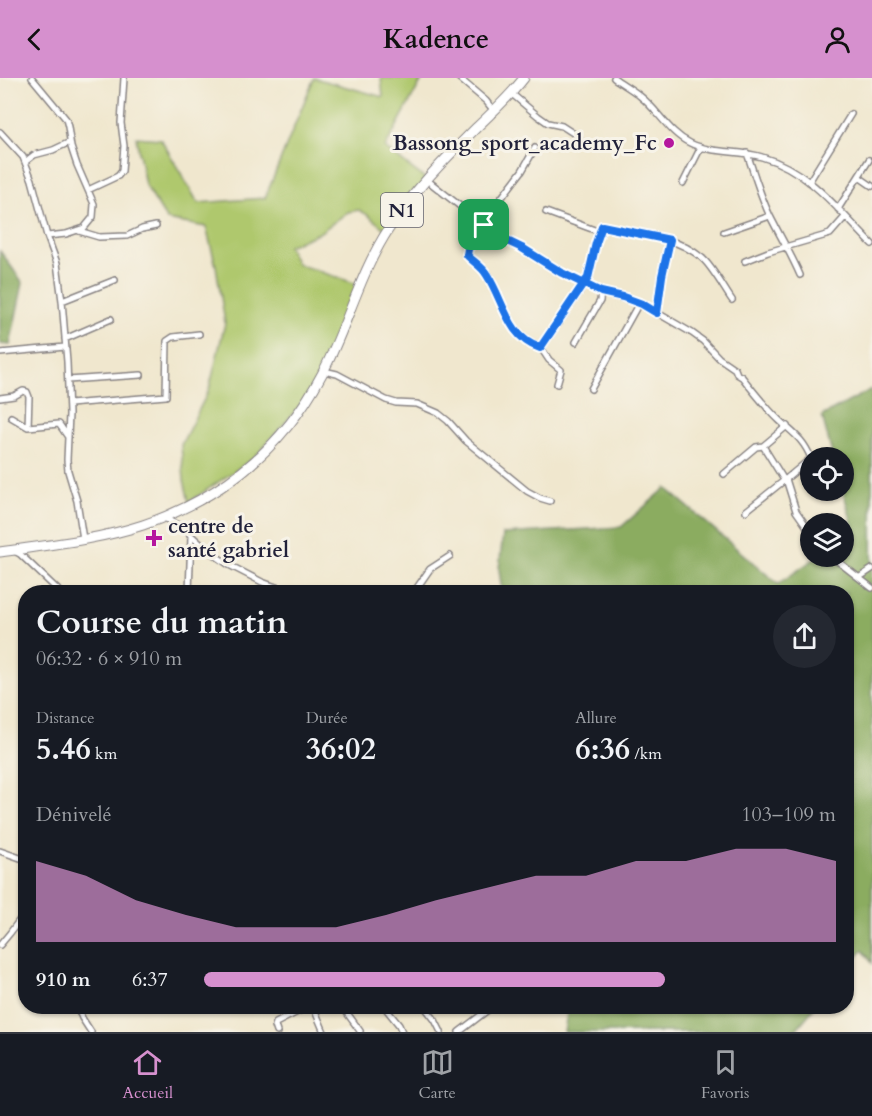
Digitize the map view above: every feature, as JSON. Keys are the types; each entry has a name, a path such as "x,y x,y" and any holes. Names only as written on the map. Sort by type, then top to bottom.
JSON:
{"highway":[{"name":"N1","path":"0,552 83,539 141,525 186,507 222,487 256,461 290,424 309,398 324,371 366,269 402,210 427,180 512,94 524,78"}],"street":[{"path":"32,78 66,119 77,165 94,204 93,217 84,228 66,234 47,236"},
{"path":"88,190 118,176 122,171 124,146 121,123 124,78"},
{"path":"459,78 494,111"},
{"path":"614,78 641,96 688,142 700,147 765,157 788,167 824,194 872,244"},
{"path":"512,94 548,123 562,126 579,137"},
{"path":"809,182 851,114"},
{"path":"0,132 23,157 57,262 68,380 68,471 77,501 83,539"},
{"path":"25,162 34,155 70,142"},
{"path":"683,183 700,147"},
{"path":"535,148 522,171 496,205 468,249 467,255 487,274 519,335 530,344 540,348 561,370 557,384"},
{"path":"747,153 756,183 770,216 800,275"},
{"path":"838,210 869,160"},
{"path":"859,177 872,186"},
{"path":"427,180 499,237 601,292 639,303 703,341 719,358 735,369 737,374 779,420 795,433 806,447"},
{"path":"546,212 600,232"},
{"path":"724,232 770,216"},
{"path":"745,261 830,234 845,217"},
{"path":"78,230 99,237 127,236 156,226"},
{"path":"540,348 588,278 602,226 681,244 704,260 732,300"},
{"path":"657,313 670,240"},
{"path":"62,301 115,280"},
{"path":"576,342 600,301 601,292"},
{"path":"591,388 639,303"},
{"path":"64,339 111,319"},
{"path":"69,404 166,396 167,341 173,337 199,334"},
{"path":"0,353 65,347"},
{"path":"324,371 338,374 386,400 417,404 438,413 466,441 527,491 550,501"},
{"path":"68,380 141,375"},
{"path":"0,398 14,396 23,391 27,392 29,397 28,427"},
{"path":"11,417 28,427 59,424 68,437"},
{"path":"724,474 756,447 763,446 787,426"},
{"path":"763,446 785,480 800,517"},
{"path":"746,511 800,467"},
{"path":"163,517 182,527 211,553 229,565 270,585"},
{"path":"189,585 191,536"},
{"path":"13,551 20,554 53,585"},
{"path":"419,585 430,569 450,556"},
{"path":"846,567 872,588"},
{"path":"860,577 872,569"},
{"path":"0,851 18,857"},
{"path":"0,945 18,922"},
{"path":"80,1014 91,1032"},
{"path":"277,1032 276,1023 295,1014"},
{"path":"315,1014 324,1032"},
{"path":"348,1014 360,1031"},
{"path":"390,1014 402,1032"},
{"path":"430,1014 441,1032"},
{"path":"459,1032 483,1014"}],"green space":[{"path":"314,78 383,97 381,78 424,78 385,148 427,180 388,232 359,210 348,212 319,233 288,246 297,264 360,285 313,391 255,457 189,502 184,480 181,445 209,390 225,323 216,266 206,227 167,220 145,185 136,137 161,139 198,203 265,198"},
{"path":"0,251 23,283 10,345 0,344"},
{"path":"872,389 872,963 863,950 854,961 854,585 501,585 499,569 503,534 621,527 666,488 778,584 803,567 854,567 854,513 849,513 846,501 854,501 854,447 830,447 822,416"},
{"path":"567,1014 809,1014 794,1032 564,1032"}],"place":[{"name":"Bassong_sport_academy_Fc","path":"669,143"},
{"name":"centre de santé gabriel","path":"154,538"}],"route":[{"path":"484,225 468,249 467,255 487,274 501,305 519,335 530,344 540,348 584,283 588,278 602,226 670,240 657,313 642,304 601,292 584,283 562,273 522,248 499,237 484,225"}]}
